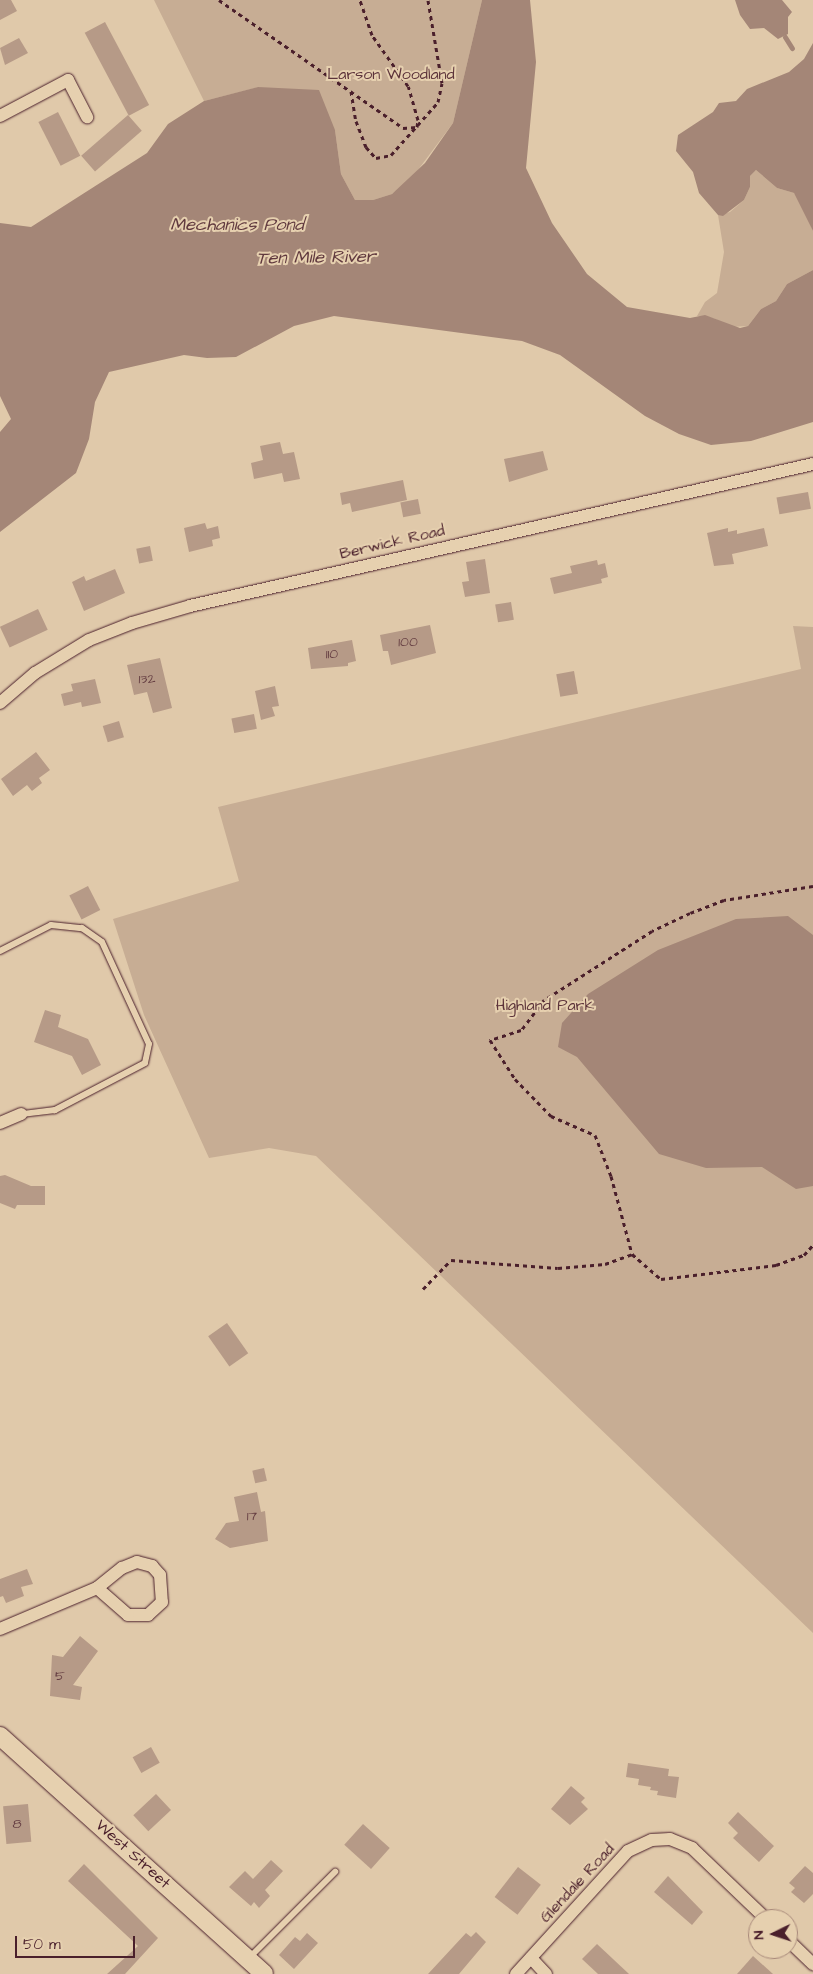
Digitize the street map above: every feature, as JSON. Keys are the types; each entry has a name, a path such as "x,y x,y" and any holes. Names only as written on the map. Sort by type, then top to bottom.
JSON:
{"main road":[{"name":"West Street","path":"0,1736 264,1974"}],"street":[{"path":"0,116 68,80 87,117"},
{"name":"Berwick Road","path":"0,703 35,673 89,640 132,622 190,606 813,464"},
{"path":"0,1123 21,1114"},
{"path":"0,1629 98,1588 122,1568 137,1562 146,1563 160,1575 162,1602 148,1615 128,1615 98,1588"},
{"name":"Glendale Road","path":"516,1974 628,1851 652,1840 670,1839 692,1848 756,1909"},
{"path":"798,1950 813,1964"},
{"path":"531,1958 546,1974"}],"lane":[{"path":"0,951 51,926 82,928 102,942 149,1044 145,1063 55,1110 21,1114"},
{"path":"248,1959 335,1872"}],"path":[{"path":"219,0 404,128 417,127"},
{"path":"360,0 372,35 408,86 418,120 417,127"},
{"path":"351,90 356,121 366,147 376,158 391,155 438,102 442,83 428,0"},
{"path":"813,886 724,900 682,916 652,931 544,1000 522,1030 490,1040 515,1079 551,1116 594,1135 611,1176 632,1254 661,1279 776,1265 804,1255 813,1245"},
{"path":"423,1289 451,1260 558,1268 605,1264 632,1254"}],"green space":[{"name":"Larson Woodland","path":"154,0 482,0 453,123 412,178 392,194 373,200 355,200 341,174 335,130 259,87 204,101"},
{"path":"756,170 777,188 794,193 801,201 813,231 813,270 787,284 776,301 761,309 748,326 732,327 713,318 697,316 705,302 717,293 724,252 718,215 730,212 744,200 750,187 750,176"},
{"name":"Highland Park","path":"793,626 813,627 813,1633 316,1156 269,1148 209,1158 144,1015 113,919 239,881 218,807 801,669"}],"water":[{"name":"Mechanics Pond","path":"482,0 530,0 536,62 526,168 552,223 587,274 627,307 690,318 705,315 740,328 748,326 761,309 776,301 787,284 813,270 813,422 751,441 711,445 679,434 645,416 560,355 522,341 334,316 294,326 236,357 207,358 184,355 109,372 95,402 89,439 76,473 0,532 0,432 11,419 0,396 0,223 31,227 147,153 168,124 204,101 258,87 319,90 335,130 341,174 355,200 373,200 392,194 425,163 453,123"},
{"path":"735,0 782,0 792,12 788,17 788,34 778,39 764,28 750,29 740,15"},
{"path":"813,43 813,231 794,193 777,188 756,170 750,176 750,187 744,200 723,216 718,215 699,193 693,172 676,151 678,135 713,112 719,103 736,101 747,89 789,72 804,59"},
{"path":"788,916 813,935 813,1186 796,1189 762,1167 706,1168 659,1154 577,1057 558,1047 562,1023 588,994 658,950 736,919"}],"building":[{"path":"0,0 11,0 17,11 0,20"},
{"path":"105,22 149,105 129,116 85,33"},
{"path":"19,38 28,53 5,65 0,48"},
{"path":"58,112 80,156 61,166 38,122"},
{"path":"128,115 142,131 95,172 81,156"},
{"path":"280,442 283,454 294,452 300,479 284,482 282,473 254,479 251,463 263,460 260,446"},
{"path":"543,451 548,470 509,482 504,459"},
{"path":"403,480 407,500 352,512 350,503 342,505 340,493"},
{"path":"808,492 811,509 779,514 776,498"},
{"path":"418,499 421,514 403,517 400,502"},
{"path":"205,523 207,529 218,526 220,538 212,540 213,546 189,552 184,528"},
{"path":"728,528 728,532 737,530 737,534 764,528 768,546 732,554 734,564 714,566 707,533"},
{"path":"150,546 153,561 139,563 136,549"},
{"path":"485,559 490,593 465,597 462,582 469,581 466,562"},
{"path":"597,560 598,565 605,563 608,577 601,579 602,583 554,594 550,578 572,573 570,566"},
{"path":"115,569 125,593 84,611 72,582 84,576 86,581"},
{"path":"511,602 514,620 498,622 495,605"},
{"path":"38,609 48,630 10,648 0,627"},
{"path":"430,625 436,653 391,665 388,651 383,651 380,635"},
{"path":"352,640 356,661 348,663 348,666 311,669 308,648"},
{"path":"160,658 172,708 153,713 147,692 134,695 127,665"},
{"path":"574,671 578,694 560,697 556,674"},
{"path":"95,679 101,703 82,707 81,702 64,706 61,694 73,691 71,684"},
{"path":"275,686 279,706 272,707 275,716 261,720 255,691"},
{"path":"254,714 257,729 234,733 231,718"},
{"path":"119,721 124,737 108,742 103,726"},
{"path":"36,752 50,770 39,778 42,783 32,791 27,785 13,796 1,779"},
{"path":"88,886 100,910 82,920 69,896"},
{"path":"45,1010 61,1015 58,1027 88,1039 101,1065 82,1075 72,1056 34,1042"},
{"path":"5,1175 31,1186 45,1186 45,1205 17,1205 15,1209 0,1203 0,1176"},
{"path":"227,1323 248,1353 229,1367 208,1336"},
{"path":"264,1468 267,1481 255,1483 252,1471"},
{"path":"257,1492 261,1512 265,1511 268,1541 230,1548 215,1539 226,1523 239,1521 234,1497"},
{"path":"27,1569 33,1584 21,1587 24,1596 6,1603 3,1596 0,1597 0,1579"},
{"path":"80,1636 98,1651 73,1685 82,1687 80,1700 50,1696 52,1655 63,1657"},
{"path":"151,1747 160,1763 141,1773 133,1757"},
{"path":"628,1763 669,1769 668,1776 679,1777 676,1798 657,1795 658,1791 650,1790 651,1787 638,1785 639,1779 626,1777"},
{"path":"571,1786 585,1798 581,1802 588,1809 570,1825 551,1809"},
{"path":"156,1794 171,1810 148,1831 133,1815"},
{"path":"28,1804 31,1842 6,1844 3,1806"},
{"path":"738,1812 774,1846 759,1862 733,1838 738,1833 728,1823"},
{"path":"363,1824 390,1848 371,1869 344,1845"},
{"path":"271,1860 283,1871 265,1890 270,1896 259,1908 254,1902 251,1906 229,1887 245,1871 253,1879"},
{"path":"84,1864 158,1938 125,1974 107,1974 138,1946 68,1881"},
{"path":"805,1866 813,1873 813,1894 804,1903 791,1892 795,1888 789,1883"},
{"path":"518,1867 541,1885 517,1915 495,1897"},
{"path":"668,1876 703,1912 692,1925 654,1892"},
{"path":"476,1932 486,1942 459,1974 428,1974 466,1933 471,1937"},
{"path":"307,1933 318,1943 294,1969 279,1955 295,1937 300,1941"},
{"path":"597,1944 629,1974 598,1974 582,1959"},
{"path":"750,1959 756,1959 773,1974 737,1974"}],"waterway":[{"path":"785,37 792,48"}],"water label":[{"name":"Ten Mile River","path":"316,258"}]}
